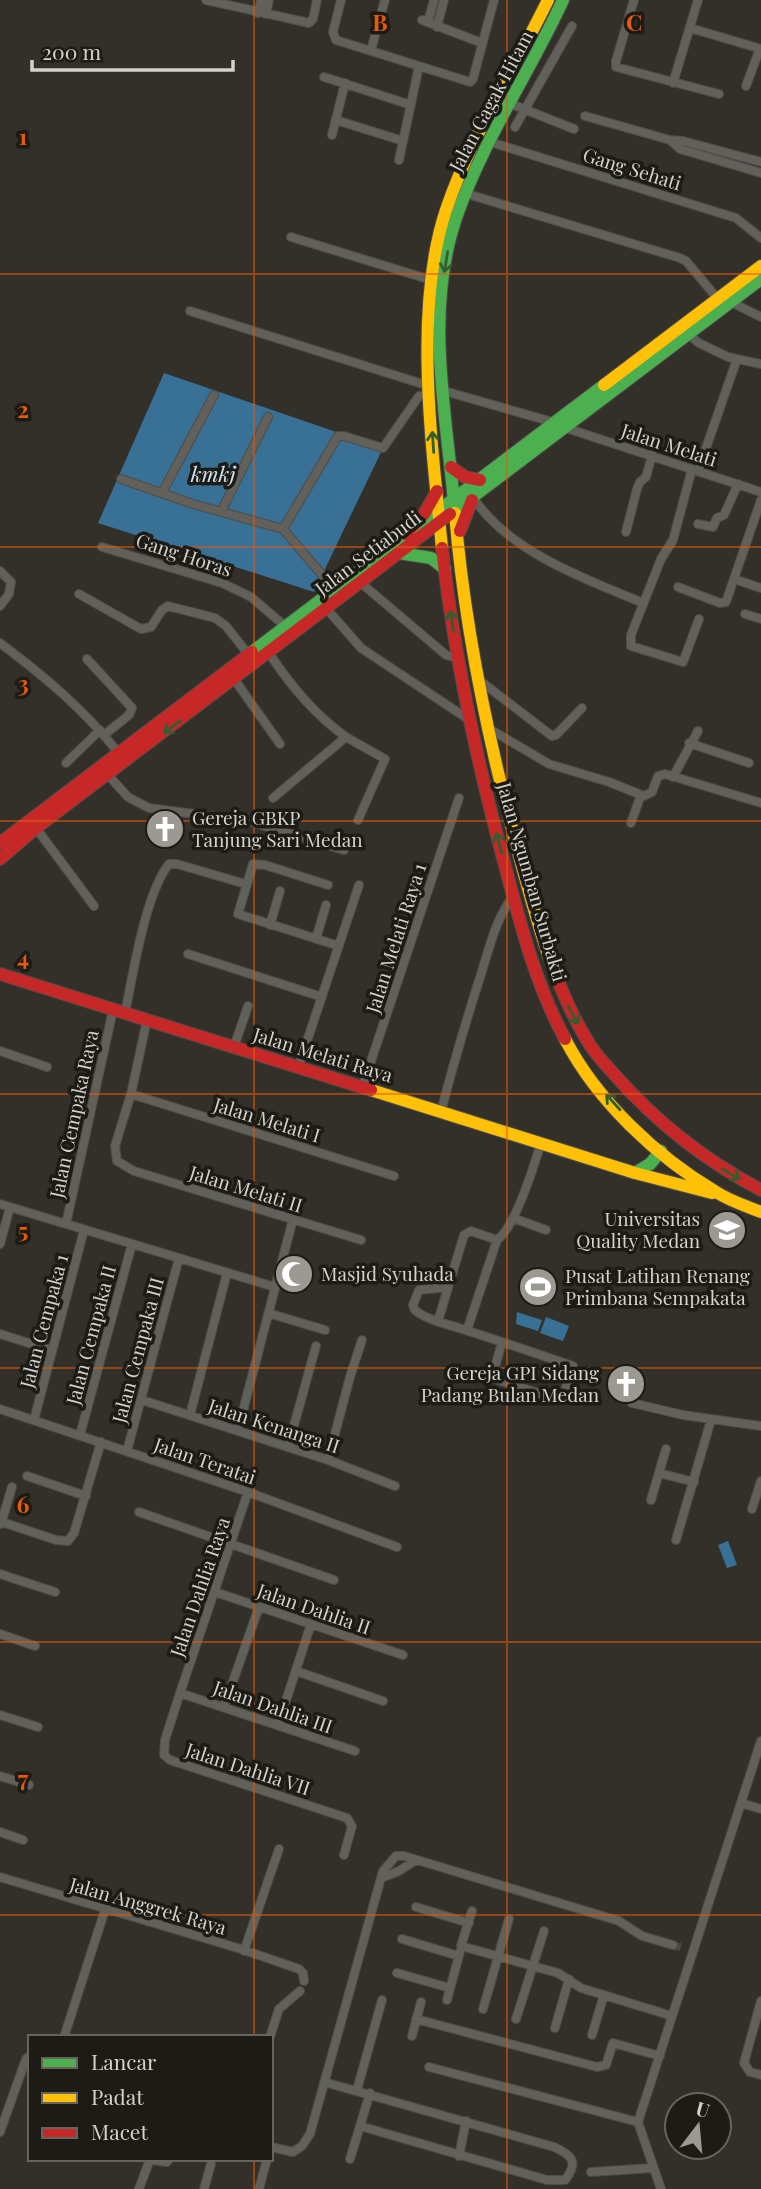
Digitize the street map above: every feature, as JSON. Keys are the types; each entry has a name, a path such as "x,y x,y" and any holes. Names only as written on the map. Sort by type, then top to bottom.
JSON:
{"main road":[{"name":"Jalan Gagak Hitam","path":"455,506 451,467 433,390 443,283 453,227 464,193 487,141 509,103 528,58 548,0"},
{"name":"Jalan Gagak Hitam","path":"440,516 428,323 431,280 438,242 448,204 477,136 563,0"},
{"name":"Jalan Setiabudi","path":"654,354 688,335 761,266"},
{"name":"Jalan Setiabudi","path":"455,506 473,499 561,425 724,301 761,279"},
{"name":"Jalan Setiabudi","path":"0,843 234,679 286,627 334,589 405,534 455,506 480,480 561,425"},
{"path":"451,467 465,477 480,480"},
{"path":"405,534 424,514 437,491"},
{"path":"458,540 473,499"},
{"name":"Jalan Ngumban Surbakti","path":"455,506 463,586 487,728 532,905 567,1003 589,1044 635,1098 687,1146 735,1177 761,1190"},
{"name":"Jalan Setiabudi","path":"0,859 36,828 108,775 122,758 248,654 267,648 326,608 400,553 440,516"},
{"name":"Jalan Ngumban Surbakti","path":"440,516 457,658 468,719 515,903 550,1009 570,1047 601,1090 661,1151 719,1194 761,1212"},
{"path":"400,553 431,558 445,569"},
{"path":"515,903 532,905"},
{"name":"Jalan Melati Raya","path":"0,974 635,1173 719,1194"},
{"path":"635,1173 650,1164 661,1151"}],"street":[{"path":"206,0 309,23 313,19 317,0"},
{"path":"261,0 262,13"},
{"path":"262,13 269,0"},
{"path":"341,0 333,37 336,40 470,82 494,0"},
{"path":"372,51 385,0"},
{"path":"434,0 425,21 482,43"},
{"path":"436,27 444,0"},
{"path":"634,0 615,61 616,67 719,94"},
{"path":"673,83 698,0"},
{"path":"515,127 572,26"},
{"path":"690,28 758,48 746,86"},
{"path":"528,58 549,69"},
{"path":"399,160 419,66"},
{"path":"324,77 411,105"},
{"path":"332,135 345,83"},
{"path":"509,103 574,129"},
{"path":"585,116 761,163"},
{"path":"336,120 403,141"},
{"path":"670,140 680,149 761,173"},
{"name":"Gang Sehati","path":"487,141 736,218 761,238"},
{"path":"464,193 680,258 724,301 761,317"},
{"path":"291,237 431,280"},
{"name":"Jalan Melati","path":"190,311 433,390 561,425 761,492"},
{"path":"688,335 713,350 737,359 761,363"},
{"path":"699,619 685,661 677,662 631,646 631,635 660,559 673,540 695,470 737,359"},
{"path":"283,530 338,436 383,448 417,398 433,390"},
{"path":"162,493 214,396"},
{"path":"221,512 268,417"},
{"path":"626,532 637,489 646,477 652,455"},
{"path":"121,479 283,530 334,589"},
{"path":"698,524 713,527 718,518 724,516 738,484"},
{"path":"473,499 487,516 515,541 575,573 643,603"},
{"path":"678,587 723,604 727,601 761,500"},
{"name":"Gang Horas","path":"102,547 222,583 251,597 286,627"},
{"path":"0,571 11,582 9,594 0,606"},
{"path":"734,579 761,588"},
{"path":"360,583 446,655 457,658"},
{"path":"79,594 141,629 147,630 151,627 162,610 168,606 215,618 226,626 248,654"},
{"path":"326,608 361,648 468,719"},
{"path":"745,614 761,620"},
{"path":"0,643 53,683 102,733 122,758"},
{"path":"267,648 316,713 346,737 385,759 358,820"},
{"path":"66,763 129,715 132,708 87,659"},
{"path":"234,679 280,744"},
{"path":"479,680 552,736 556,736 582,708"},
{"path":"487,728 549,764 640,794 650,794 658,776 665,774 761,803"},
{"path":"673,776 698,731"},
{"path":"273,798 346,737"},
{"path":"689,743 749,763"},
{"path":"108,775 128,797 149,808 248,821 344,850"},
{"path":"631,823 640,794"},
{"name":"Jalan Melati Raya 1","path":"362,1088 459,798"},
{"path":"36,828 94,906"},
{"name":"Jalan Cempaka Raya","path":"66,1224 119,1012 162,873 169,864 177,864 242,883"},
{"path":"328,885 265,865 253,864 238,914 338,946"},
{"path":"298,1068 359,885"},
{"path":"270,925 280,891"},
{"path":"441,1112 491,941 503,910 515,903"},
{"path":"316,939 326,905"},
{"path":"188,954 322,997"},
{"path":"234,1047 248,1006"},
{"path":"131,1094 148,1020"},
{"path":"0,1051 47,1067"},
{"name":"Jalan Melati II","path":"131,1094 115,1146 117,1161 123,1165 134,1171 361,1240"},
{"name":"Jalan Melati I","path":"131,1094 394,1175"},
{"path":"467,1330 497,1240 513,1218 541,1143"},
{"path":"0,1204 275,1287"},
{"path":"0,1244 10,1207"},
{"path":"513,1218 546,1230"},
{"path":"237,1430 293,1219"},
{"name":"Jalan Cempaka 1","path":"34,1420 84,1230"},
{"path":"438,1321 464,1235 471,1231 497,1240"},
{"name":"Jalan Cempaka II","path":"80,1435 132,1244"},
{"name":"Jalan Cempaka III","path":"127,1451 179,1258"},
{"path":"190,1415 227,1273"},
{"path":"448,1287 419,1290 413,1305 415,1311 573,1366 562,1399 492,1378 502,1342"},
{"path":"268,1312 325,1330"},
{"path":"0,1334 51,1350"},
{"path":"328,1460 362,1340"},
{"path":"288,1447 316,1346"},
{"name":"Jalan Kenanga II","path":"142,1400 328,1460 395,1486"},
{"path":"632,1403 711,1420 761,1426"},
{"name":"Jalan Teratai","path":"0,1409 248,1492 397,1547"},
{"path":"676,1540 711,1420"},
{"path":"12,1487 1,1524 68,1541 74,1533 101,1442"},
{"path":"651,1500 666,1449"},
{"path":"659,1473 694,1482"},
{"path":"27,1476 86,1496"},
{"path":"752,1509 761,1481"},
{"name":"Jalan Dahlia Raya","path":"180,1693 248,1492"},
{"path":"139,1512 334,1580"},
{"path":"0,1574 55,1592"},
{"name":"Jalan Dahlia II","path":"215,1592 403,1656"},
{"path":"224,1707 259,1607"},
{"path":"278,1726 312,1624"},
{"path":"0,1634 35,1646"},
{"path":"296,1671 383,1701"},
{"name":"Jalan Dahlia III","path":"180,1693 355,1751"},
{"name":"Jalan Dahlia VII","path":"180,1693 163,1749 166,1758 347,1818 352,1826 344,1855"},
{"path":"0,1715 38,1727"},
{"path":"661,2189 638,2122 672,2016 688,1949 761,1741"},
{"path":"0,1776 29,1785"},
{"path":"741,1803 761,1809"},
{"path":"0,1832 23,1840"},
{"path":"244,1951 279,1849"},
{"path":"273,2147 293,2152 307,2141 383,1871 396,1856 404,1856 619,1921 642,1936 673,1945"},
{"path":"381,1878 416,1860"},
{"name":"Jalan Anggrek Raya","path":"0,1877 244,1951 302,1972 304,1981"},
{"path":"416,1907 468,1923"},
{"path":"65,2035 104,1910"},
{"path":"447,2000 472,1911"},
{"path":"482,2009 509,1919"},
{"path":"516,2019 544,1931"},
{"path":"402,1939 459,1956"},
{"path":"461,1946 533,1966 569,1979 581,1988 672,2016"},
{"path":"397,1973 450,1988"},
{"path":"555,2028 569,1979"},
{"path":"271,2035 279,2009 300,1991"},
{"path":"592,2035 604,1995"},
{"path":"357,2090 382,2000"},
{"path":"761,2001 744,2063 750,2072 761,2075"},
{"path":"412,2036 421,2002"},
{"path":"416,2019 597,2067 606,2065 613,2043 660,2056"},
{"path":"0,2132 28,2058"},
{"path":"429,2067 638,2122"},
{"path":"324,2082 370,2093 561,2150 569,2153 572,2158 572,2169 568,2177 561,2182 458,2156 360,2126"},
{"path":"351,2160 370,2093"},
{"path":"458,2156 466,2122"},
{"path":"139,2189 151,2161"},
{"path":"258,2189 266,2161"},
{"path":"204,2189 211,2164"},
{"path":"591,2172 653,2168"}],"water":[{"name":"kmkj","path":"164,373 383,448 314,592 98,523"},
{"path":"517,1312 542,1320 538,1331 516,1324"},
{"path":"546,1317 569,1326 563,1341 540,1333"},
{"path":"728,1541 737,1565 727,1568 718,1545"}],"tunnel":[{"path":"673,1945 684,1948"}],"traffic: fast":[{"path":"455,513 440,366 441,293 446,257 455,221 478,164 563,0"},
{"path":"450,514 761,279"},
{"path":"252,652 604,385"},
{"path":"399,553 431,558 445,569"},
{"path":"635,1173 650,1164 661,1151"}],"traffic: slow":[{"path":"442,548 428,378 430,290 436,249 446,210 468,156 548,0"},
{"path":"604,385 761,266"},
{"path":"455,513 464,596 486,721 516,844 549,957"},
{"path":"565,1039 578,1062 611,1105 651,1145 716,1192 761,1212"},
{"path":"371,1090 635,1173 712,1193"}],"traffic: jam":[{"path":"451,467 465,477 480,480"},
{"path":"405,534 424,514 437,491"},
{"path":"460,531 472,500"},
{"path":"0,859 36,828 450,514"},
{"path":"442,548 460,667 494,823 529,952 554,1018 565,1039"},
{"path":"0,843 252,652"},
{"path":"549,957 561,989 593,1049 630,1092 682,1139 761,1190"},
{"path":"0,974 371,1090"}],"place":[{"name":"Gereja GBKP Tanjung Sari Medan","path":"165,829"},
{"name":"Universitas Quality Medan","path":"727,1230"},
{"name":"Masjid Syuhada","path":"294,1274"},
{"name":"Pusat Latihan Renang Primbana Sempakata","path":"538,1287"},
{"name":"Gereja GPI Sidang Padang Bulan Medan","path":"626,1384"}]}
